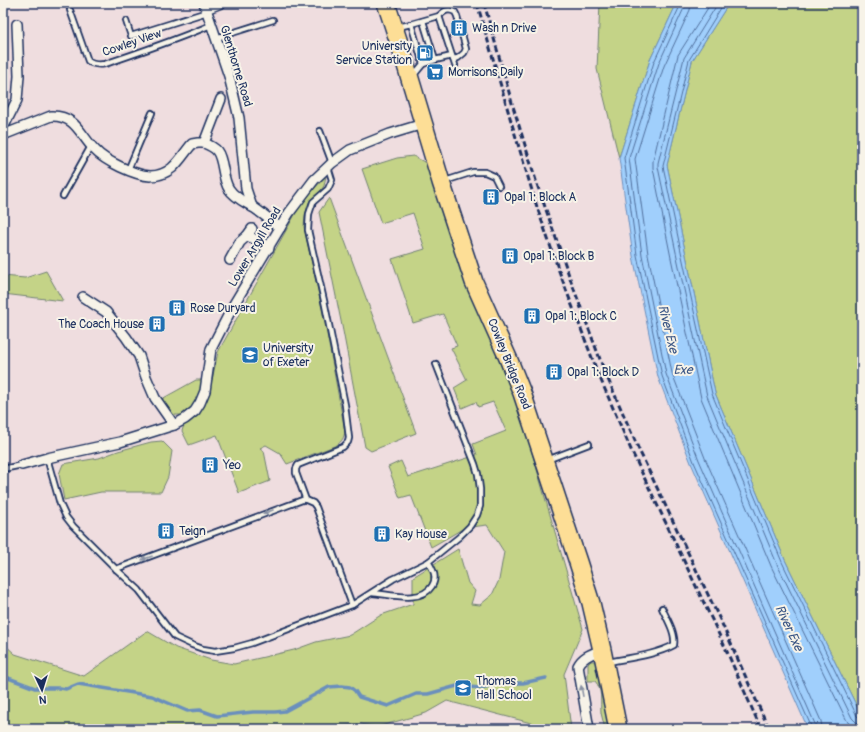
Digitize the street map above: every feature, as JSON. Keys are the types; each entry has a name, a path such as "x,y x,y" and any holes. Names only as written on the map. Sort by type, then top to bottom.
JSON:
{"highway":[{"name":"Cowley Bridge Road","path":"386,3 441,182 474,282 522,393 591,603 604,657 618,729"}],"street":[{"path":"205,8 221,3"},
{"name":"Glenthorne Road","path":"205,8 229,76 239,118 246,188 252,207"},
{"path":"3,128 17,100 19,76 17,24"},
{"path":"204,143 221,99"},
{"path":"3,135 51,116 64,117 71,121 100,155 128,170 149,176 161,174 172,168 192,144 198,142 204,143 212,146 217,151 229,190 241,201 252,207 280,228"},
{"name":"Lower Argyll Road","path":"22,465 120,442 174,425 195,411 205,391 211,349 234,304 289,213 314,180 330,165 350,150 390,134 423,124"},
{"path":"230,260 240,242 249,233 269,248"},
{"path":"83,297 106,312 126,337 139,356 155,398 174,425"},
{"path":"589,729 578,666 586,656 604,657"}],"lane":[{"path":"126,21 131,36 205,8"},
{"name":"Cowley View","path":"70,10 88,60 98,65 184,36 211,25"},
{"path":"394,28 439,16 444,11 451,10 455,12 457,16 466,49 464,53 458,58 452,57 423,64 410,79"},
{"path":"439,16 455,65"},
{"path":"215,38 273,20"},
{"path":"423,21 435,60"},
{"path":"411,24 423,64"},
{"path":"128,170 152,113"},
{"path":"320,131 330,165 332,180 328,189 313,202 309,214 308,230 345,405 349,438 348,442 343,447 298,465 296,473 306,500 316,507 352,605"},
{"path":"64,196 91,146"},
{"path":"441,182 473,172 485,172 494,176 499,186"},
{"path":"48,458 60,504 66,517 116,569 139,590 176,637 203,649 215,651 234,648 252,643 352,605 393,579 428,562 470,526 477,515 480,506 480,489 475,464 436,364"},
{"path":"545,461 589,444"},
{"path":"3,469 22,465"},
{"path":"116,569 305,498"},
{"path":"372,593 394,596 410,596 430,590 435,580 435,575 428,562"},
{"path":"604,657 621,660 674,645 672,632 662,608"}],"green space":[{"path":"600,3 677,3 650,60 619,158 597,69"},
{"path":"729,3 862,3 862,720 785,560 715,393 667,165 692,61"},
{"path":"413,156 426,163 475,305 518,404 583,629 564,674 571,729 554,729 447,701 426,713 377,727 361,724 284,729 3,729 3,643 15,654 84,676 147,631 176,648 211,660 234,664 294,650 316,642 350,635 381,615 413,604 413,577 458,549 468,583 475,591 471,604 480,605 492,595 499,580 504,552 487,525 464,528 431,547 411,495 400,498 388,467 401,461 408,477 477,455 473,444 506,431 493,402 478,407 476,402 462,408 454,388 467,380 451,348 457,346 443,314 413,323 392,259 425,249 413,213 381,223 362,169 397,158"},
{"path":"326,176 324,186 309,202 305,215 304,227 324,318 345,431 344,436 337,445 287,464 280,453 266,445 260,448 264,451 270,481 239,493 217,435 189,445 182,431 184,425 180,415 170,415 160,400 196,380 212,380 218,352 302,202"},
{"path":"329,198 416,433 371,451 365,447 319,212"},
{"path":"46,271 63,301 3,294 3,276 25,278"},
{"path":"162,441 172,451 168,477 161,492 101,492 64,500 59,474 63,464 99,458 151,442"},
{"path":"591,661 594,661 597,665 610,729 605,729 601,713 601,696 598,684 595,681 588,681 588,664"}],"water":[{"name":"Exe","path":"677,3 729,3 692,61 667,165 715,393 785,560 859,711 862,720 862,729 808,729 691,463 658,377 633,256 619,158 650,60"}],"waterway":[{"path":"3,676 35,688 66,689 78,684 152,696 187,711 200,710 217,716 253,712 285,711 329,687 350,687 359,697 388,706 416,694 428,694 457,686 481,688 501,683 523,683 546,678"}],"railway":[{"path":"477,3 537,207 559,271 597,371 632,452 725,647 761,729"},
{"path":"484,3 512,103 538,187 604,370 639,450 723,626 769,729"}],"place":[{"name":"Wash n Drive","path":"459,28"},
{"name":"University Service Station","path":"425,53"},
{"name":"Morrisons Daily","path":"435,72"},
{"name":"Opal 1: Block A","path":"491,197"},
{"name":"Opal 1: Block B","path":"510,256"},
{"name":"Rose Duryard","path":"177,308"},
{"name":"Opal 1: Block C","path":"532,316"},
{"name":"The Coach House","path":"157,324"},
{"name":"University of Exeter","path":"250,355"},
{"name":"Opal 1: Block D","path":"554,372"},
{"name":"Yeo","path":"210,465"},
{"name":"Teign","path":"166,531"},
{"name":"Kay House","path":"382,534"},
{"name":"Thomas Hall School","path":"463,688"}],"water label":[{"name":"River Exe","path":"668,329"},
{"name":"River Exe","path":"789,628"}]}
